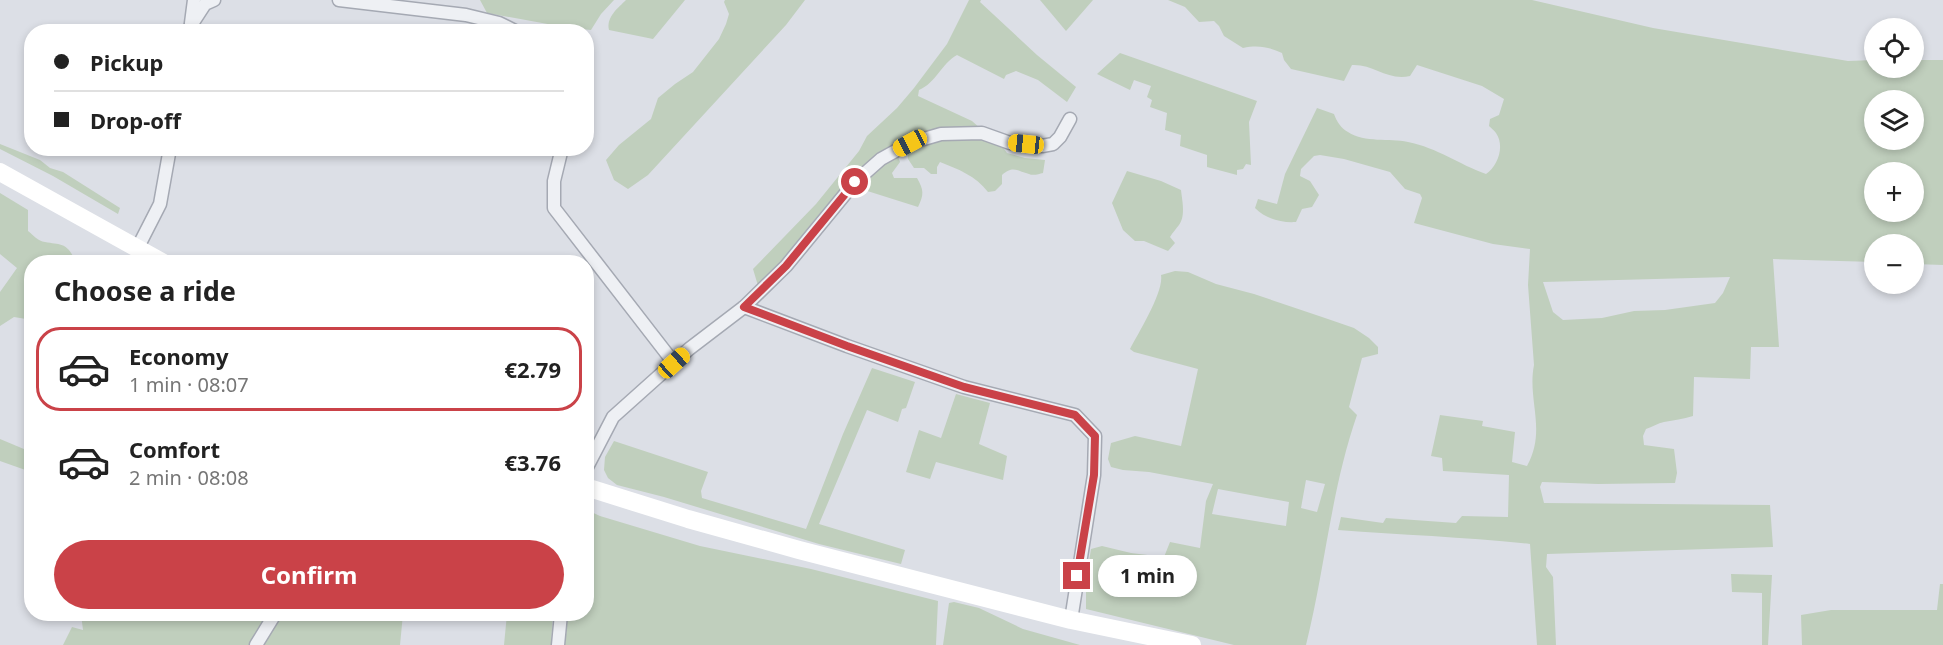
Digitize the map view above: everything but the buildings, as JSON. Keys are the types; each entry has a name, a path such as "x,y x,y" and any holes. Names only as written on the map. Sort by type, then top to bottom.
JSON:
{"main road":[{"path":"0,172 149,255"},
{"path":"594,490 688,519 1071,620 1191,645"}],"street":[{"path":"191,24 194,0"},
{"path":"193,24 205,4 214,0"},
{"path":"339,0 466,15 501,24"},
{"path":"594,454 613,417 689,349 744,307 786,266 855,182 881,159 910,143 940,134 982,133 1010,143 1042,146 1053,144 1070,120"},
{"path":"137,249 160,204 169,156"},
{"path":"560,156 554,182 554,208 586,255"},
{"path":"594,266 674,363"},
{"path":"744,307 964,387 1075,415 1095,436 1094,475 1071,620"},
{"path":"256,645 271,621"},
{"path":"558,645 560,621"}],"green space":[{"path":"480,0 614,0 594,25 548,24 487,13"},
{"path":"626,0 685,0 653,39 609,30 611,17"},
{"path":"725,0 805,0 786,25 648,175 628,189 614,180 606,160 619,145 651,119 658,98 693,72 719,39 729,14"},
{"path":"969,0 981,0 980,2 1037,55 1076,87 1067,102 1038,80 1016,71 1006,75 1004,79 957,55 930,83 919,90 918,96 972,121 981,129 950,129 920,135 892,147 865,164 832,199 759,289 753,269 816,204 859,151 867,136 897,108 914,88 947,44"},
{"path":"1040,0 1093,0 1066,31"},
{"path":"1168,0 1532,0 1653,28 1848,61 1864,60 1864,78 1924,78 1924,60 1943,60 1943,265 1924,264 1924,234 1864,234 1864,262 1773,259 1779,347 1751,347 1750,379 1694,377 1693,416 1646,429 1643,436 1644,445 1674,449 1677,473 1675,483 1542,482 1540,487 1544,503 1770,505 1773,547 1547,554 1546,567 1553,577 1556,645 1537,645 1530,544 1338,530 1341,517 1383,523 1386,518 1456,523 1462,516 1508,517 1509,475 1443,471 1442,458 1431,456 1440,415 1483,421 1482,426 1515,432 1512,462 1527,466 1536,440 1534,365 1528,285 1530,249 1493,244 1414,223 1422,198 1420,194 1405,189 1390,172 1320,155 1314,156 1301,169 1300,176 1310,181 1319,195 1312,207 1302,209 1296,222 1274,220 1255,208 1258,199 1277,204 1285,174 1317,108 1334,114 1341,127 1362,138 1419,145 1486,174 1497,161 1500,150 1499,138 1489,126 1490,119 1499,115 1504,99 1482,86 1417,65 1410,76 1402,77 1360,65 1352,65 1344,81 1291,69 1282,53 1263,47 1243,48 1224,36 1214,21 1199,22 1185,7","holes":["1730,277 1723,293 1715,303 1665,310 1634,311 1602,318 1563,320 1553,312 1543,282"]},
{"path":"1120,53 1257,101 1249,122 1251,165 1246,164 1243,169 1237,170 1237,175 1207,167 1207,155 1180,146 1181,135 1165,130 1167,113 1150,107 1152,100 1147,97 1151,86 1134,80 1130,90 1097,74"},
{"path":"980,137 1000,143 1007,153 1045,160 1043,173 1032,175 1009,170 1002,175 1002,184 995,191 988,192 972,177 953,167 940,162 937,174 931,174 924,168 914,168 908,159 907,148 928,141"},
{"path":"0,144 63,172 120,208 118,214 53,176 0,149"},
{"path":"897,154 900,162 892,173 894,178 917,178 922,192 918,207 861,189 867,176"},
{"path":"1127,171 1161,181 1181,190 1182,217 1170,237 1175,243 1168,251 1144,241 1135,241 1123,230 1112,203"},
{"path":"0,193 28,210 28,231 36,238 59,244 72,255 24,255 24,319 14,317 0,326 0,292 17,268 0,254"},
{"path":"1175,271 1188,272 1216,284 1254,294 1354,328 1378,347 1378,354 1362,358 1349,407 1357,415 1334,501 1306,645 1234,645 1086,609 1086,580 1091,549 1102,546 1131,553 1164,557 1170,542 1200,548 1206,501 1213,484 1149,472 1123,470 1111,467 1108,459 1111,443 1135,436 1181,446 1198,369 1130,349 1155,301 1161,275","holes":["1306,480 1325,484 1317,512 1301,508","1218,489 1289,502 1286,526 1212,514"]},
{"path":"872,368 915,382 906,408 902,409 898,422 867,410 819,524 905,550 901,564 819,544 617,485 608,478 604,470 605,457 614,441 708,472 701,491 702,498 806,529"},
{"path":"956,394 990,403 979,444 1007,456 1003,480 936,462 930,479 906,472 919,430 941,438"},
{"path":"0,439 24,449 24,470 0,461"},
{"path":"594,513 700,546 811,569 938,601 936,645 565,645 567,621 594,621"},
{"path":"1731,574 1772,575 1768,645 1762,645 1762,593 1732,592"},
{"path":"1940,584 1943,584 1943,645 1802,645 1801,615 1831,610 1937,610"},
{"path":"954,602 979,608 1023,629 1080,645 943,645 949,603"},
{"path":"82,621 402,621 400,645 63,645 72,627 83,630"},
{"path":"506,621 553,621 551,645 504,645"}],"route":[{"path":"855,182 786,266 744,307 964,387 1075,415 1095,436 1094,475 1077,576"}]}
